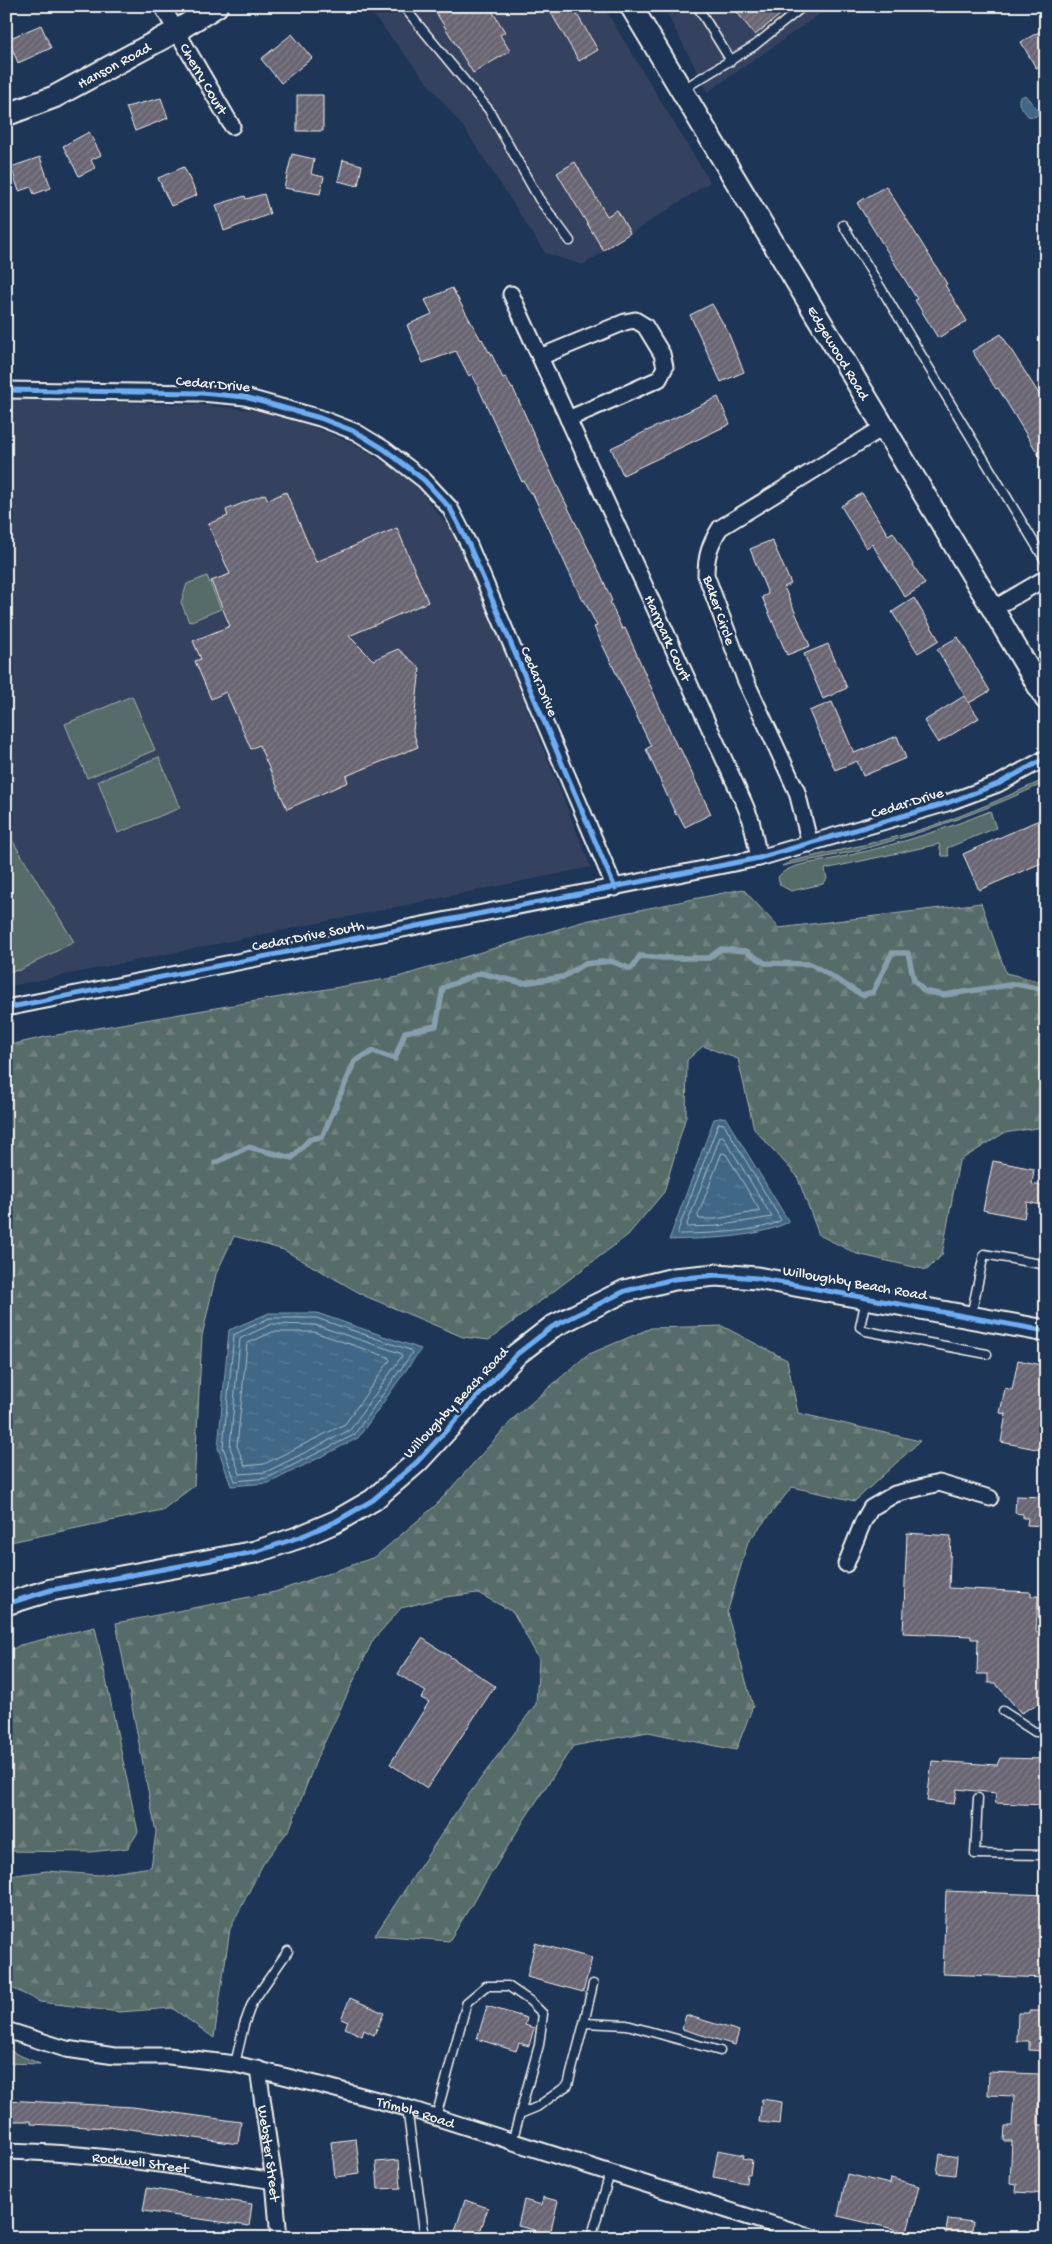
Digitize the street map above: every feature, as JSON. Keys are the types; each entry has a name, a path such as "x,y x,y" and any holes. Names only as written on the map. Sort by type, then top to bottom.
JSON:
{"street":[{"name":"Cherry Court","path":"162,6 232,126"},
{"name":"Hanson Road","path":"6,116 54,97 176,31 217,6"},
{"name":"Edgewood Road","path":"631,6 1046,700"},
{"name":"Harrpark Court","path":"511,294 744,803 751,820 759,858"},
{"path":"540,358 625,322 635,320 645,326 662,354 665,367 659,379 568,419"},
{"name":"Cedar Drive","path":"6,390 201,393 245,397 320,418 356,432 384,449 424,480 450,508 469,545 615,888 759,858 947,803 998,784 1046,758"},
{"name":"Baker Circle","path":"810,844 797,792 745,679 706,575 706,560 710,544 720,528 884,427"},
{"path":"993,609 1046,578"},
{"name":"Cedar Drive South","path":"6,1008 615,888"},
{"name":"Willoughby Beach Road","path":"6,1604 51,1590 254,1552 300,1537 335,1522 373,1500 417,1462 517,1354 552,1327 625,1291 674,1279 728,1275 757,1278 867,1297 1046,1331"},
{"path":"846,1564 862,1522 871,1508 895,1494 939,1483 990,1498"},
{"name":"Trimble Road","path":"6,2030 66,2049 116,2056 169,2056 235,2064 258,2069 407,2108 815,2238"},
{"name":"Webster Street","path":"258,2069 274,2181 279,2238"},
{"name":"Rockwell Street","path":"6,2151 46,2152 166,2164 274,2181"}],"lane":[{"path":"404,6 489,110 540,199 570,241"},
{"path":"697,6 731,61"},
{"path":"681,90 754,46 804,6"},
{"path":"843,225 1046,562"},
{"path":"971,1316 984,1254 1046,1265"},
{"path":"867,1297 860,1327 866,1331 987,1354"},
{"path":"1003,1711 1035,1732 1046,1732"},
{"path":"978,1798 975,1854 1046,1855"},
{"path":"235,2064 244,2024 252,2002 288,1951"},
{"path":"520,2114 537,2108 568,2085 593,1984"},
{"path":"436,2117 467,2002 486,1986 508,1986 530,2001 543,2014 539,2045 512,2142"},
{"path":"584,2023 627,2025 720,2050"},
{"path":"407,2108 425,2238"},
{"path":"591,2238 610,2172"}],"shaded area":[{"path":"366,6 603,6 710,182 583,265 545,253 467,132"},
{"path":"663,6 831,6 708,92"},
{"path":"6,399 201,405 278,413 346,440 409,477 459,540 591,867 6,987"}],"green space":[{"path":"207,576 221,609 189,622 181,602 187,584"},
{"path":"132,696 155,750 87,778 65,724"},
{"path":"159,757 180,808 118,833 98,781"},
{"path":"1046,779 1046,782 1005,800 921,832 842,854 782,866 792,861 929,827 973,811"},
{"path":"990,811 996,828 947,848 949,856 942,856 939,844 825,869 827,879 823,884 791,891 780,885 778,877 788,869 890,845 930,833"},
{"path":"6,830 74,942 20,970 6,972"},
{"path":"743,889 779,928 981,903 1006,973 1046,983 1046,1118 1043,1127 1004,1133 959,1161 942,1255 927,1270 857,1254 819,1235 797,1176 754,1129 738,1059 703,1046 687,1060 686,1116 664,1192 628,1235 489,1340 463,1337 365,1296 284,1250 234,1236 216,1274 202,1336 194,1486 162,1510 6,1543 6,1046 45,1037 398,977 585,921"},
{"path":"722,1326 787,1360 798,1413 920,1441 855,1501 792,1487 748,1542 727,1613 753,1706 736,1750 648,1732 573,1746 526,1817 449,1941 375,1935 458,1809 536,1704 539,1659 513,1612 478,1593 445,1597 401,1608 373,1640 317,1758 290,1828 263,1864 230,1929 214,2038 172,2008 120,2012 40,2002 6,1985 6,1876 47,1871 99,1875 151,1867 156,1832 116,1623 275,1592 375,1557 436,1505 515,1417 587,1355 651,1328"},
{"path":"95,1627 138,1832 128,1848 90,1852 6,1851 6,1653 20,1645"},
{"path":"6,2049 10,2051 40,2064 6,2063"}],"water":[{"path":"1025,95 1037,109 1038,114 1035,117 1028,116 1019,104 1019,98"},
{"path":"725,1117 789,1222 775,1228 746,1235 669,1240 714,1119"},
{"path":"269,1313 317,1313 421,1349 358,1438 269,1483 231,1486 218,1448 229,1330"}],"building":[{"path":"432,6 489,6 505,32 500,35 510,51 473,73"},
{"path":"547,6 572,6 598,50 579,61"},
{"path":"732,6 791,6 755,35"},
{"path":"41,25 51,48 18,63 8,39"},
{"path":"1046,28 1046,63 1036,68 1021,42"},
{"path":"292,34 312,58 281,83 261,59"},
{"path":"297,95 323,95 323,131 297,131"},
{"path":"161,98 168,118 135,131 126,107"},
{"path":"89,132 101,155 91,160 95,168 79,176 63,146"},
{"path":"292,154 314,159 311,174 324,177 320,194 284,188"},
{"path":"40,157 51,188 34,194 31,187 19,191 11,167"},
{"path":"343,160 362,165 358,186 338,181"},
{"path":"575,162 607,216 617,210 630,233 603,250 557,173"},
{"path":"184,167 197,195 171,206 158,178"},
{"path":"886,186 947,284 945,285 967,321 938,338 915,300 917,299 857,203"},
{"path":"264,194 270,214 224,231 216,205 245,196 246,199"},
{"path":"452,288 481,340 490,351 503,378 506,377 513,388 555,481 601,575 622,629 625,628 678,749 680,748 711,814 685,827 678,814 676,815 646,749 651,746 594,627 597,626 584,600 582,600 532,492 530,493 524,481 522,482 472,374 469,376 456,351 423,363 407,325 432,314 425,300"},
{"path":"712,304 728,332 744,372 721,382 690,315"},
{"path":"1001,334 1046,405 1046,467 998,388 996,389 972,351"},
{"path":"718,397 730,424 623,475 611,448"},
{"path":"286,492 316,562 397,528 428,602 349,636 373,660 398,649 420,668 413,731 418,747 346,776 348,782 287,809 259,745 251,749 226,692 211,699 195,661 201,659 193,641 230,626 211,581 230,574 208,524 228,516 226,510 265,494 268,500"},
{"path":"862,493 888,535 893,532 925,584 905,597 872,544 866,548 841,506"},
{"path":"772,540 791,584 784,587 810,646 787,655 762,597 768,594 750,549"},
{"path":"914,598 939,640 918,653 892,612"},
{"path":"958,637 990,691 969,703 937,649"},
{"path":"828,644 847,688 823,699 804,654"},
{"path":"964,696 979,718 938,743 924,721"},
{"path":"832,702 854,753 897,736 906,758 863,776 857,761 835,770 809,711"},
{"path":"1039,820 1046,835 1046,861 979,890 963,854"},
{"path":"993,1161 1034,1169 1032,1184 1046,1187 1046,1206 1027,1202 1024,1218 983,1210"},
{"path":"1018,1360 1046,1366 1046,1451 1001,1442 1006,1414 1000,1413 1005,1388 1012,1390"},
{"path":"1016,1496 1046,1497 1046,1526 1027,1525 1028,1518 1023,1518 1023,1514 1015,1513"},
{"path":"907,1533 951,1536 949,1588 1031,1592 1031,1596 1038,1596 1036,1632 1046,1638 1046,1700 1021,1713 995,1683 988,1683 988,1674 977,1674 978,1639 971,1639 971,1636 903,1633"},
{"path":"422,1638 495,1686 427,1788 390,1764 429,1702 421,1698 426,1692 398,1674"},
{"path":"1000,1758 1046,1759 1046,1805 995,1803 996,1793 957,1789 954,1804 927,1801 932,1761 997,1765"},
{"path":"946,1891 1046,1895 1046,1978 943,1974"},
{"path":"535,1943 592,1958 583,1992 527,1977"},
{"path":"350,1998 384,2013 374,2035 364,2030 362,2036 345,2028 348,2022 341,2019"},
{"path":"487,2006 527,2018 525,2025 534,2028 529,2046 519,2043 516,2051 477,2039"},
{"path":"1029,2011 1045,2011 1043,2051 1029,2050 1029,2041 1017,2041 1018,2013 1029,2013"},
{"path":"686,2015 739,2031 735,2045 682,2029"},
{"path":"989,2072 1039,2074 1038,2125 1046,2125 1046,2194 1016,2192 1017,2184 1010,2183 1012,2141 1004,2141 1005,2126 1012,2126 1014,2096 988,2095"},
{"path":"762,2099 782,2102 780,2124 759,2122"},
{"path":"6,2100 133,2107 241,2122 238,2144 108,2126 108,2128 31,2124 31,2121 6,2121"},
{"path":"356,2139 360,2174 335,2177 331,2142"},
{"path":"718,2150 744,2155 743,2158 752,2160 750,2174 747,2174 746,2183 713,2177"},
{"path":"940,2154 957,2157 955,2175 937,2173"},
{"path":"399,2160 401,2188 378,2189 376,2162"},
{"path":"847,2174 890,2184 891,2178 919,2186 907,2232 838,2216"},
{"path":"147,2188 252,2204 249,2226 143,2211"},
{"path":"543,2197 558,2201 550,2234 518,2226 524,2200 542,2205"},
{"path":"465,2200 488,2208 478,2238 456,2238 458,2232 455,2231"},
{"path":"948,2219 973,2222 971,2238 945,2238"}],"waterway":[{"path":"215,1163 248,1147 292,1158 310,1139 322,1137 355,1061 373,1051 395,1059 405,1032 436,1026 443,988 480,973 523,983 563,977 584,964 611,961 631,969 640,956 709,958 721,949 746,951 765,963 811,964 862,995 873,992 892,953 908,953 914,980 924,991 944,995 1016,984 1046,990"}],"cycle path":[{"path":"6,390 201,393 245,397 320,418 356,432 384,449 424,480 450,508 469,545 615,888"},
{"path":"6,1008 759,858 947,803 998,784 1046,758"},
{"path":"6,1604 51,1590 255,1552 300,1537 335,1522 373,1500 417,1462 517,1354 552,1327 625,1291 674,1279 716,1275 757,1278 1046,1331"}]}
